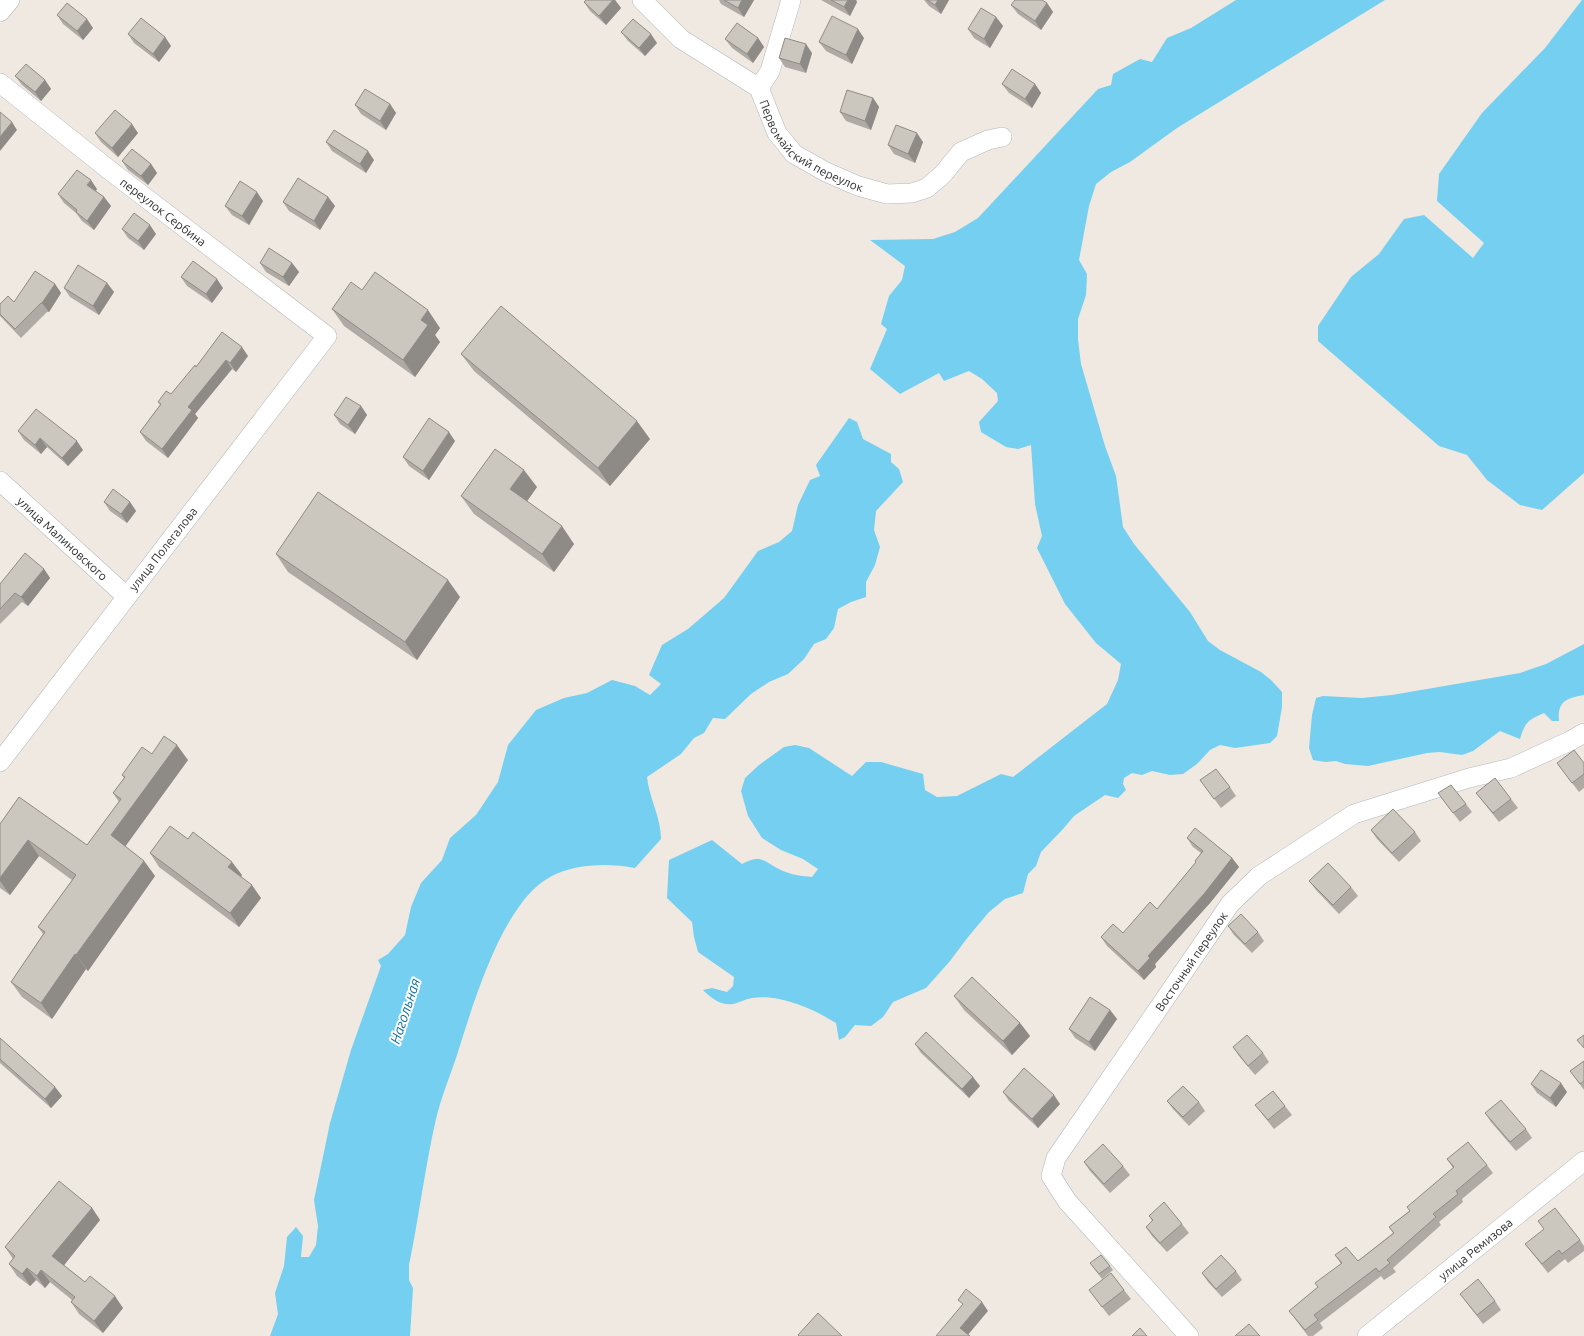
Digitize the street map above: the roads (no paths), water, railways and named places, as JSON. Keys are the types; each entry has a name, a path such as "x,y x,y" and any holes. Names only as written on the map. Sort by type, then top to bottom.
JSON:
{"street":[{"path":"0,12 10,0"},
{"name":"Первомайский переулок","path":"642,0 681,39 758,88 776,133 794,154 826,172 858,186 887,194 912,193 927,188 943,174 961,152 971,146 1002,136"},
{"path":"758,88 770,71 791,0"},
{"name":"переулок Сербина","path":"0,83 117,176 327,336"},
{"name":"улица Полегалова","path":"0,762 327,336"},
{"name":"улица Малиновского","path":"0,481 126,596"},
{"name":"Восточный переулок","path":"1189,1336 1067,1201 1051,1176 1056,1158 1230,904 1259,876 1354,814 1469,778 1511,768 1584,733"},
{"name":"улица Ремизова","path":"1367,1336 1584,1161"}],"water":[{"path":"1236,0 1385,0 1177,128 1096,184 1089,206 1079,260 1087,274 1086,295 1078,319 1078,340 1081,364 1105,446 1116,476 1123,527 1134,544 1190,612 1208,641 1220,650 1261,672 1282,692 1282,707 1277,736 1270,743 1235,748 1220,745 1210,750 1197,764 1183,774 1170,775 1152,771 1142,775 1132,773 1124,778 1123,784 1126,790 1118,798 1105,795 1074,816 1041,852 1036,866 1028,874 1023,893 1005,899 989,912 926,988 893,1002 883,1017 871,1026 855,1025 845,1037 839,1040 836,1023 794,1003 765,997 733,1004 724,1004 716,1001 703,990 712,988 727,992 733,986 734,977 698,952 692,922 667,898 669,860 712,840 742,864 759,859 789,873 812,877 818,869 762,838 748,816 741,791 745,778 759,765 784,747 795,745 809,748 852,776 866,762 881,762 923,774 925,790 937,797 957,796 1001,774 1013,777 1107,704 1118,680 1121,664 1096,643 1065,604 1037,548 1042,536 1035,504 1031,445 1018,449 1006,447 981,432 979,422 998,401 997,393 982,379 969,371 944,381 939,373 900,394 870,369 887,329 881,324 889,296 902,280 905,266 870,240 933,239 955,232 978,218 1098,89 1111,85 1113,74 1140,59 1152,62 1167,38 1191,28"},
{"path":"1582,0 1584,0 1584,473 1542,510 1520,505 1487,480 1467,455 1439,446 1318,341 1318,326 1351,277 1379,254 1404,219 1424,215 1473,258 1484,243 1437,201 1439,174 1482,113 1545,48"},
{"name":"Нагольная","path":"849,418 857,422 863,439 891,454 891,462 899,469 903,482 876,511 874,530 880,547 875,565 866,582 866,597 838,609 834,628 826,639 814,644 804,659 788,674 769,682 751,694 725,719 713,718 704,733 694,738 681,754 647,777 659,823 661,839 635,868 614,865 592,865 560,872 533,890 517,909 492,957 481,984 436,1119 409,1265 409,1280 413,1288 410,1336 270,1336 278,1314 275,1293 284,1266 287,1237 296,1227 303,1236 301,1257 309,1257 316,1245 318,1226 314,1200 330,1123 351,1050 381,966 378,960 388,954 405,935 411,907 421,883 442,860 450,838 476,815 498,782 508,745 536,710 564,698 587,693 612,680 635,686 650,695 661,684 649,675 662,645 688,629 724,598 758,551 779,542 792,531 798,505 810,480 820,476 816,465"},
{"path":"1584,644 1584,695 1568,699 1564,702 1560,709 1559,721 1552,721 1544,713 1531,720 1526,725 1520,739 1500,731 1473,751 1462,755 1440,752 1427,753 1368,766 1345,764 1336,761 1313,760 1309,748 1312,715 1316,698 1323,696 1362,698 1392,695 1520,673 1546,664"}]}
